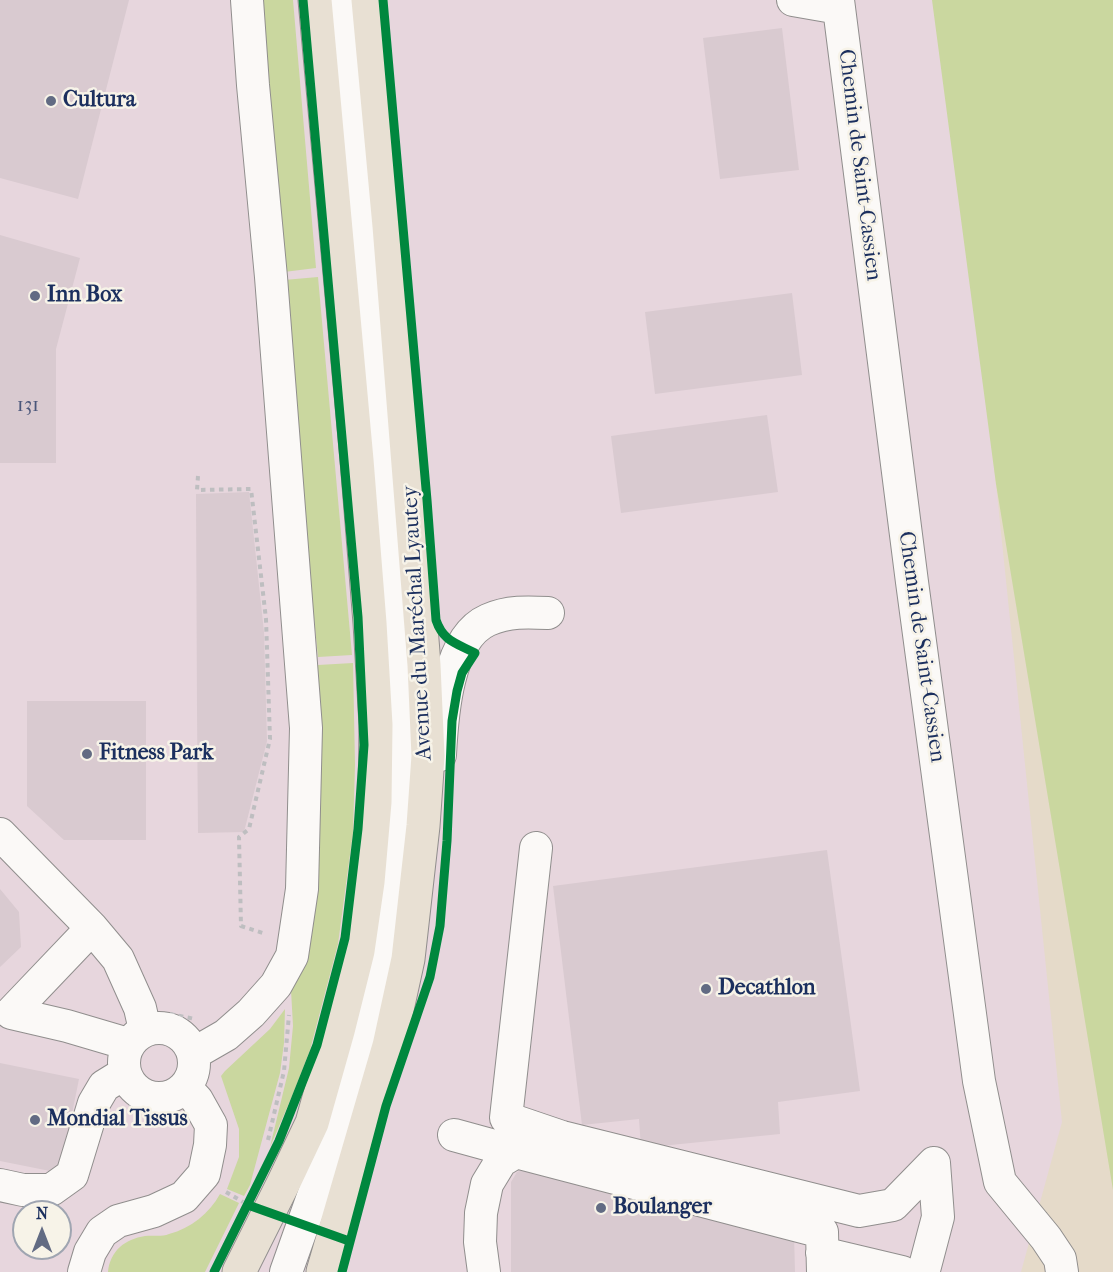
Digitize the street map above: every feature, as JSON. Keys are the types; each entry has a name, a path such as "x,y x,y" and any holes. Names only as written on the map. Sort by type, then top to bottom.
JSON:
{"main road":[{"path":"239,1272 312,1123 332,1054 358,951 368,882 375,802 376,725 370,622 315,0"},
{"name":"Avenue du Maréchal Lyautey","path":"323,1272 389,1046 408,959 423,826 428,756 424,665 392,261 368,0"}],"street":[{"path":"193,1054 226,1035 251,1013 276,985 292,956 302,890 306,728 247,0"},
{"path":"286,1272 328,1154 366,1036 394,886 402,774 402,705 397,625 342,0"},
{"path":"793,0 838,4"},
{"name":"Chemin de Saint-Cassien","path":"838,4 979,1082 1000,1182 1046,1238 1060,1259 1062,1272"},
{"path":"408,959 432,877 442,719 448,687 461,646 475,629 487,620 521,612 548,613"},
{"path":"0,834 92,928 117,959 135,1039 132,1086 144,1095 159,1098 173,1095 185,1087 194,1066 193,1054 188,1043 179,1034 169,1029 157,1027 135,1039 94,1103 72,1175 51,1190 23,1190 0,1185"},
{"path":"536,848 506,1118 562,1137 859,1211 893,1204 934,1163 938,1217 924,1270 920,1272"},
{"path":"5,1012 92,928"},
{"path":"5,1012 135,1039"},
{"path":"84,1272 90,1252 102,1232 118,1221 154,1211 184,1197 204,1174 211,1125 197,1100 185,1087"},
{"path":"454,1135 822,1232 823,1263 902,1272"},
{"path":"484,1272 480,1242 481,1213 487,1184 501,1161 516,1152"}],"path":[{"path":"198,476 197,490 251,489 266,619 270,739 249,829 239,837 240,906 241,926 269,935"},
{"path":"268,1144 284,1071 289,1011 288,994 276,985"},
{"path":"135,1039 185,1018 198,1019 215,1012 226,1035"},
{"path":"225,1184 222,1190 248,1204"}],"shaded area":[{"path":"0,0 940,0 996,484 1062,1122 1021,1272 0,1272"}],"green space":[{"path":"258,0 293,0 316,268 284,272"},
{"path":"932,0 1113,0 1113,1190 996,484"},
{"path":"318,277 352,655 318,657 284,280"},
{"path":"353,663 355,765 353,832 338,944 310,1050 270,1147 289,1068 293,1026 291,990 320,777 318,665"},
{"path":"285,1009 280,1073 250,1185 244,1196 227,1189 239,1157 239,1129 221,1076 270,1029"},
{"path":"220,1194 239,1203 205,1272 108,1272 115,1252 125,1243 145,1236 166,1235 185,1228 205,1214"}],"building":[{"name":"Cultura","path":"0,0 129,0 78,199 0,178"},
{"path":"782,28 799,170 720,179 703,38"},
{"path":"0,235 80,258 56,349 56,463 0,463"},
{"path":"792,293 802,375 655,394 645,312"},
{"path":"767,415 778,492 621,513 611,436"},
{"path":"249,492 264,632 267,741 244,832 198,833 196,494"},
{"name":"Fitness Park","path":"27,701 146,701 146,840 64,840 27,806"},
{"name":"Decathlon","path":"827,850 860,1091 778,1102 780,1134 641,1148 639,1119 582,1125 553,886"},
{"path":"0,889 19,912 21,947 0,967"},
{"name":"Mondial Tissus","path":"0,1063 79,1079 60,1173 0,1161"},
{"name":"Boulanger","path":"529,1167 794,1234 795,1272 511,1272 511,1182 517,1172"}],"cycle path":[{"path":"214,1272 279,1141 317,1045 345,938 358,829 364,745 358,617 303,0"},
{"path":"342,1272 386,1106 430,977 440,926 447,841 452,721 462,673 475,653 446,637 436,620 383,0"},
{"path":"248,1205 349,1241"}],"place":[{"name":"Cultura","path":"51,101"},
{"name":"Inn Box","path":"35,296"},
{"name":"Fitness Park","path":"87,754"},
{"name":"Decathlon","path":"706,989"},
{"name":"Mondial Tissus","path":"35,1120"},
{"name":"Boulanger","path":"601,1208"}]}
